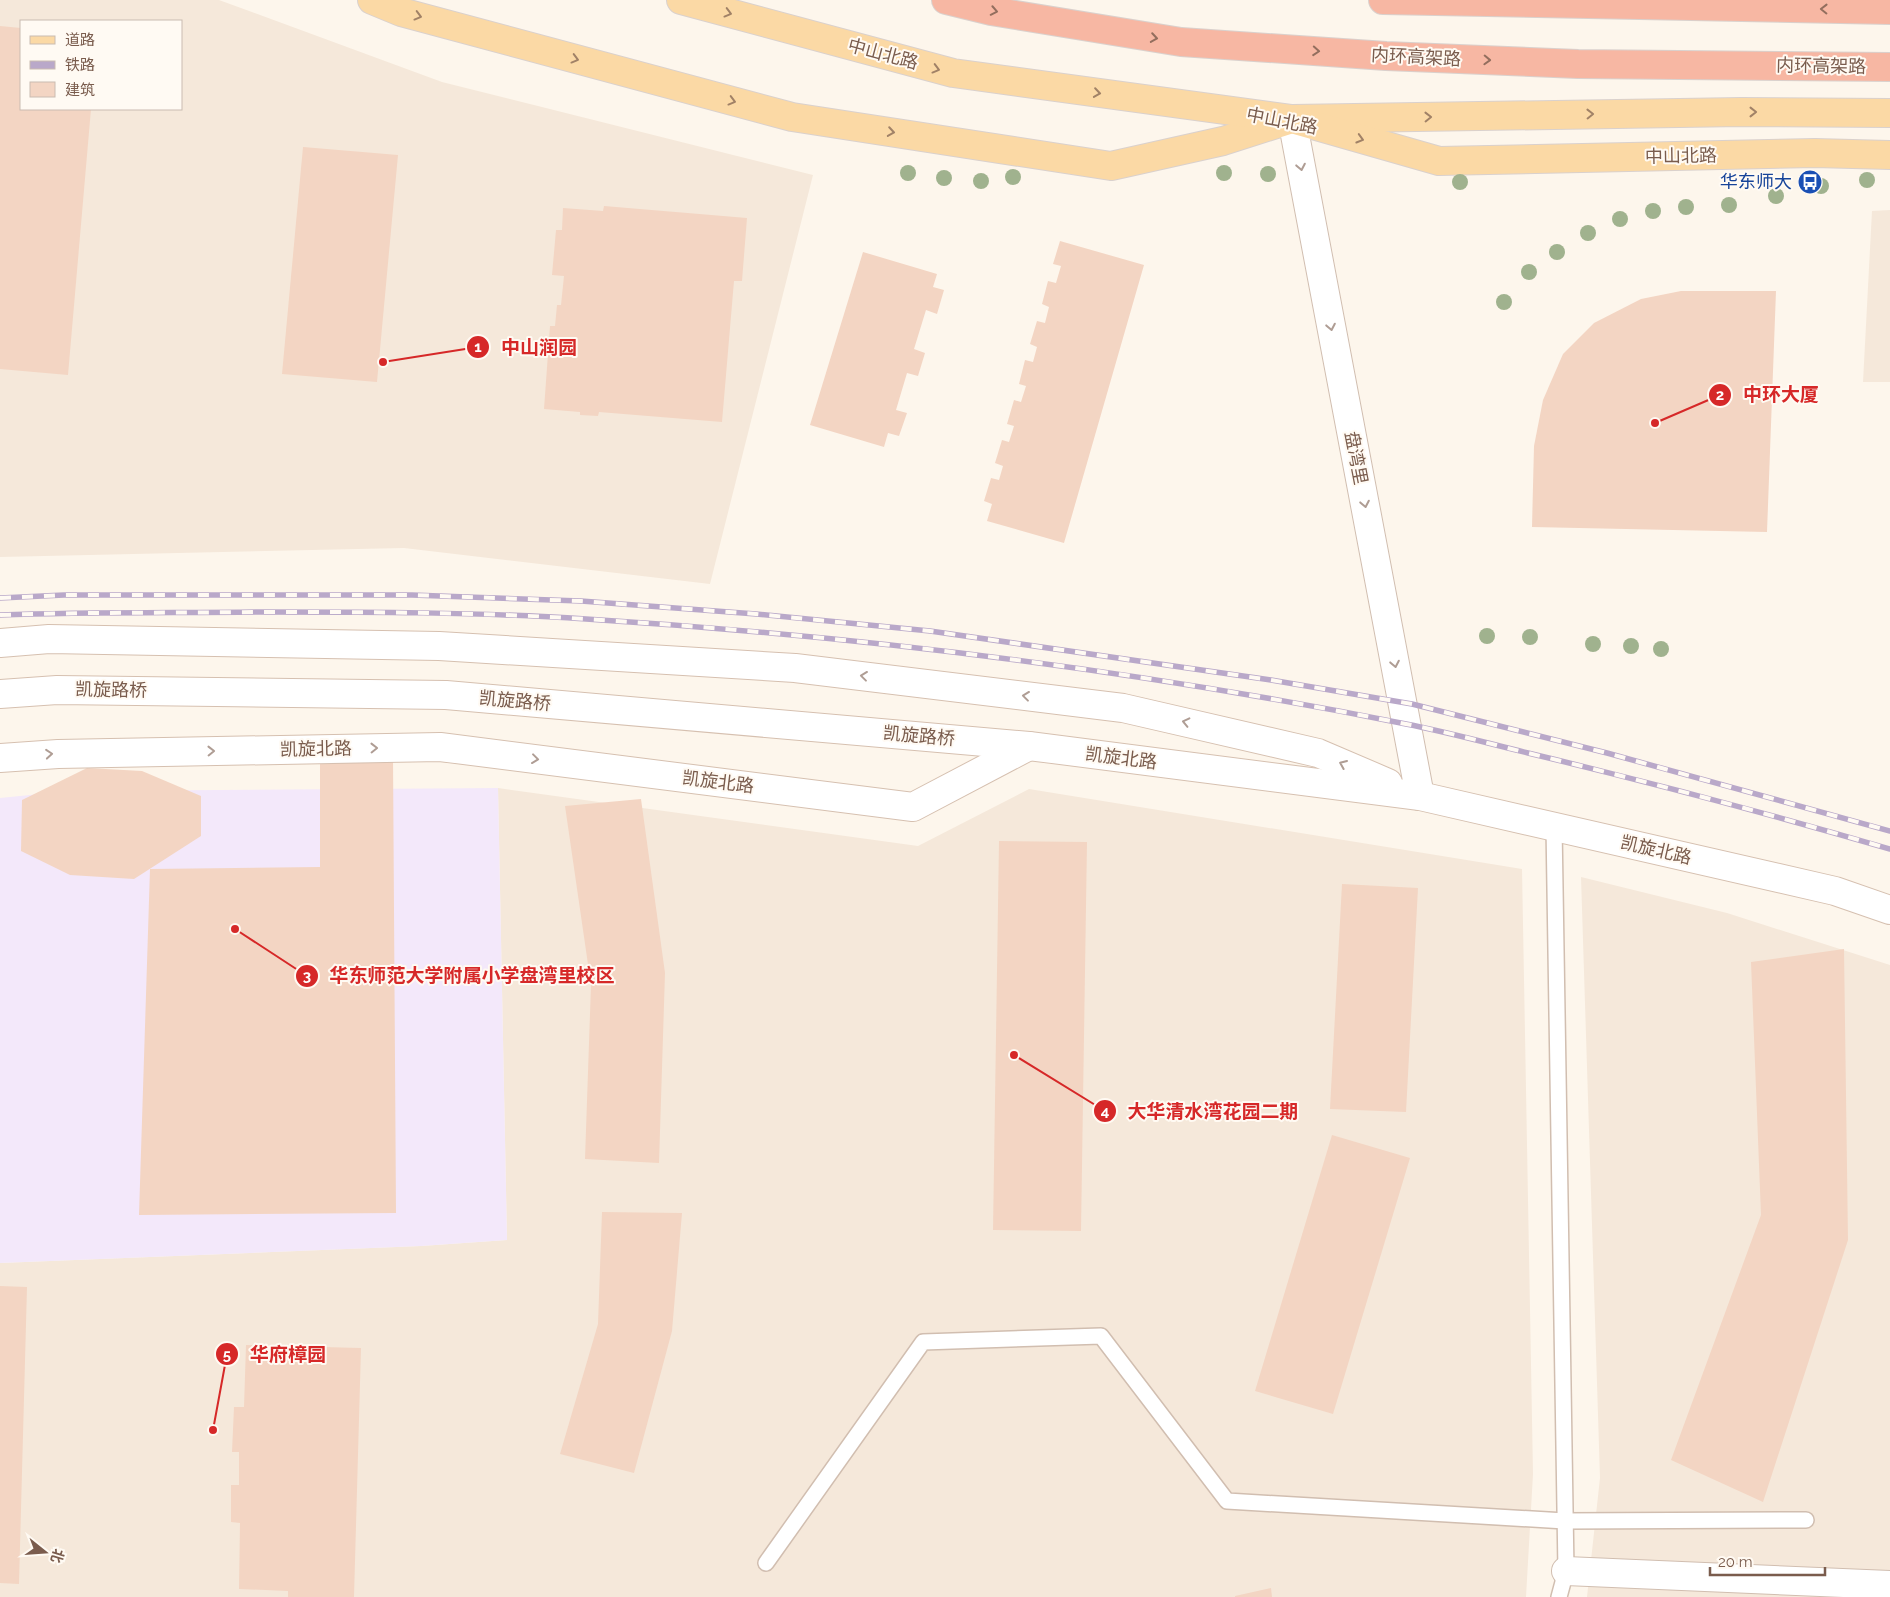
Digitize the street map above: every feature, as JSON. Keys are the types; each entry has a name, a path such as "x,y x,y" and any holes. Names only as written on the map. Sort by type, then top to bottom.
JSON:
{"highway":[{"name":"内环高架路","path":"946,0 992,11 1181,42 1386,56 1578,64 1890,67"},
{"path":"1384,0 1890,10"},
{"path":"1578,64 1890,83"}],"main road":[{"path":"372,0 401,12 792,117 1111,166 1223,141 1292,120 1741,112 1890,113"},
{"name":"中山北路","path":"681,0 952,73 1292,120 1439,161 1815,153 1890,154"},
{"path":"1864,0 1890,1"}],"street":[{"name":"盘湾里","path":"1292,120 1420,796"},
{"name":"凯旋北路","path":"0,644 49,639 439,646 795,668 1123,708 1318,753 1420,796"},
{"name":"凯旋路桥","path":"0,694 57,690 446,695 1029,746"},
{"name":"凯旋北路","path":"0,758 68,753 440,747 913,807 1029,746 1420,796 1835,891 1890,910"},
{"path":"1566,1571 1890,1585"}],"lane":[{"path":"1554,826 1566,1571 1559,1597"},
{"path":"766,1563 923,1342 1101,1336 1228,1501 1565,1521 1806,1520"}],"shaded area":[{"path":"0,0 219,0 442,82 813,175 710,584 404,548 0,557"},
{"path":"1890,210 1890,382 1863,382 1872,211"},
{"path":"498,788 918,846 1029,789 1522,869 1533,1474 1526,1597 0,1597 0,1263 421,1246 507,1240"},
{"path":"498,788 507,1240 421,1246 0,1263 0,798 70,791"},
{"path":"1581,877 1727,913 1890,965 1890,1597 1587,1597 1600,1478"}],"building":[{"path":"0,26 20,28 20,110 91,110 68,375 0,369"},
{"path":"303,147 398,155 377,382 282,374"},
{"path":"604,206 747,218 742,281 734,281 722,422 599,412 598,416 580,415 580,412 544,409 550,326 555,326 557,305 561,305 564,276 552,275 556,230 562,230 563,208 603,211"},
{"path":"1060,241 1144,265 1064,543 987,521 992,504 984,501 991,478 999,480 1003,466 995,463 1002,440 1009,442 1014,426 1007,424 1014,400 1021,402 1026,386 1019,384 1025,360 1033,362 1037,347 1030,344 1037,321 1045,323 1049,307 1042,304 1048,281 1056,283 1061,266 1053,264"},
{"path":"863,252 937,274 933,287 944,290 937,314 926,310 914,349 925,353 918,376 907,373 896,410 907,413 899,436 888,433 884,447 810,425"},
{"path":"1681,291 1776,291 1767,532 1532,527 1534,446 1543,400 1563,354 1594,323 1641,299"},
{"path":"393,757 396,1213 139,1215 150,869 320,867 320,758"},
{"path":"87,768 142,771 201,796 201,836 134,879 70,875 21,851 22,800"},
{"path":"641,799 665,973 659,1163 585,1159 591,985 565,806"},
{"path":"999,841 1087,842 1081,1231 993,1230"},
{"path":"1342,884 1418,888 1406,1112 1330,1109"},
{"path":"1844,949 1848,1240 1763,1502 1671,1460 1761,1215 1751,962"},
{"path":"1332,1135 1410,1158 1333,1414 1255,1391"},
{"path":"602,1212 682,1213 672,1331 634,1473 560,1454 598,1324"},
{"path":"0,1286 27,1287 19,1584 0,1583"},
{"path":"246,1345 361,1348 354,1597 288,1597 288,1591 239,1589 240,1523 231,1522 231,1485 239,1485 239,1452 232,1452 234,1407 244,1407"},
{"path":"1271,1588 1272,1597 1235,1597 1235,1596"}],"railway":[{"path":"0,598 64,595 412,595 581,601 756,614 930,631 1271,680 1412,704 1607,753 1890,831"},
{"path":"0,615 260,612 383,612 505,615 689,626 895,645 1203,687 1421,727 1664,787 1890,849"}],"place":[{"name":"华东师大","path":"1810,182"},
{"name":"中山润园","path":"383,362"},
{"name":"中环大厦","path":"1655,423"},
{"name":"华东师范大学附属小学盘湾里校区","path":"235,929"},
{"name":"大华清水湾花园二期","path":"1014,1055"},
{"name":"华府樟园","path":"213,1430"}]}
